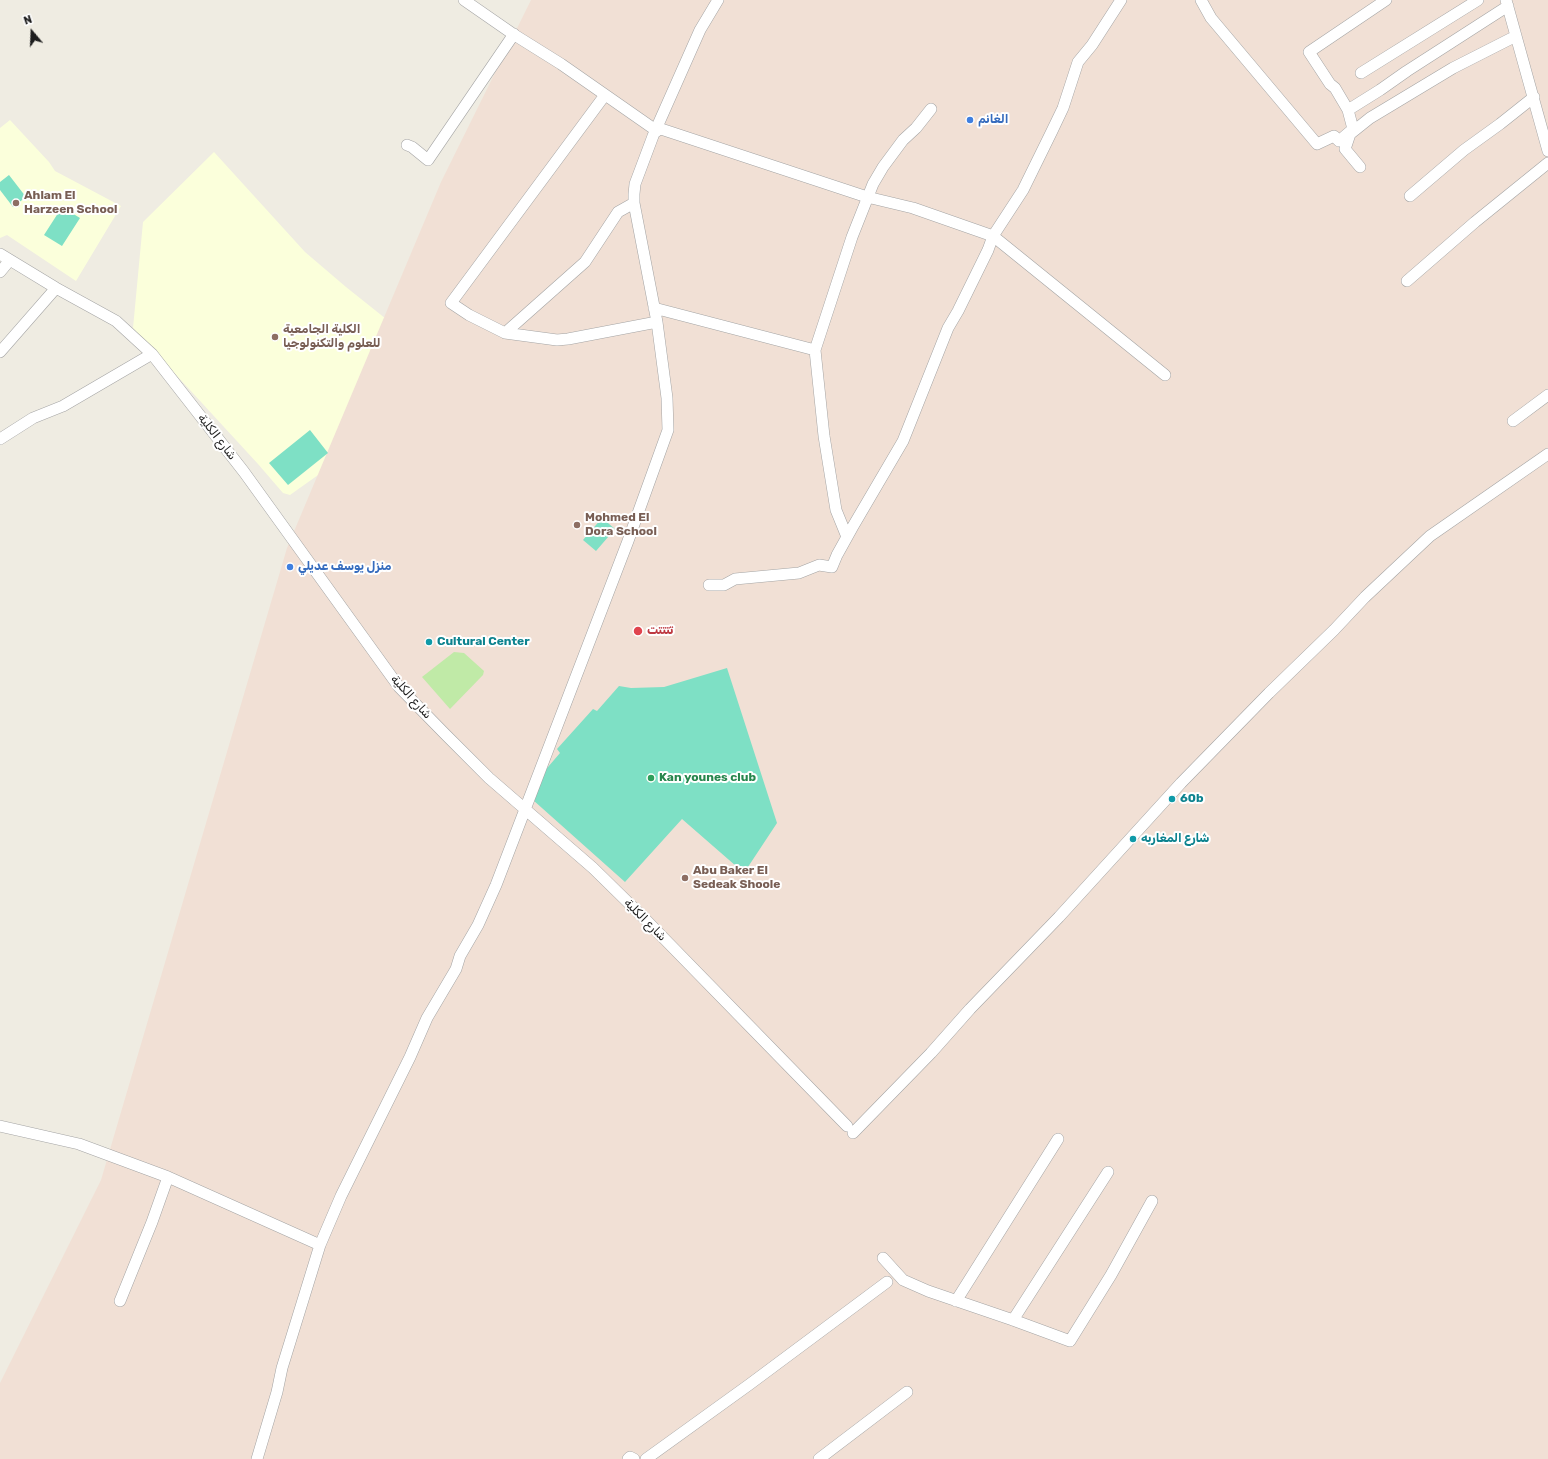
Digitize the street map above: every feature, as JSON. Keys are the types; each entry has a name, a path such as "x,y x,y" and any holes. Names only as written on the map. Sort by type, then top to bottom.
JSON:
{"street":[{"path":"464,0 657,130 867,197 913,208 993,236 1165,375"},
{"path":"257,1459 277,1392 282,1368 320,1245 341,1196 410,1057 427,1018 456,969 460,956 478,925 496,885 628,541 668,430 667,398 657,322 634,204 635,184 700,30 718,0"},
{"path":"710,585 724,584 735,579 799,573 819,565 832,567 847,537 903,440 948,328 982,263 993,236 1023,190 1049,138 1063,108 1078,62 1092,45 1121,0"},
{"path":"1201,0 1211,18 1317,144 1334,136 1339,141 1354,129 1348,110 1335,88 1330,84 1309,52 1386,0"},
{"path":"1361,73 1478,0"},
{"path":"1348,110 1380,90 1507,3 1548,151"},
{"path":"407,145 412,147 428,160 514,34"},
{"path":"1360,167 1345,149 1350,134 1370,118 1453,68 1516,36"},
{"path":"604,95 451,303 470,315 505,333 557,340 657,322"},
{"path":"1410,196 1464,150 1534,98"},
{"path":"847,537 836,510 824,436 815,350 852,238 873,184 883,167 931,109"},
{"path":"1407,281 1475,222 1548,163"},
{"path":"505,333 585,262 618,212 634,204"},
{"name":"شارع الكلية","path":"0,254 56,288 116,321 152,354 246,475 399,687 458,747 525,809 593,868 645,919 850,1129 932,1053 970,1009 1059,917 1181,783 1365,597 1430,536 1548,454"},
{"path":"0,272 10,260"},
{"path":"0,352 56,288"},
{"path":"654,308 815,350"},
{"path":"0,439 33,418 63,406 152,354"},
{"path":"1513,421 1548,395"},
{"path":"0,1126 79,1144 168,1177 320,1245"},
{"path":"956,1301 1058,1139"},
{"path":"1014,1320 1108,1172"},
{"path":"120,1301 152,1222 168,1177"},
{"path":"883,1258 903,1280 928,1291 1014,1320 1070,1341 1111,1275 1152,1201"},
{"path":"646,1459 757,1380 887,1282"},
{"path":"819,1459 907,1392"},
{"path":"628,1459 630,1457 634,1459"}],"shaded area":[{"path":"531,0 1548,0 1548,1459 0,1459 0,1383 101,1180 287,548 441,182"},
{"path":"10,120 49,162 55,171 121,206 76,281 7,235 0,238 0,128"},
{"name":"الكلية الجامعية للعلوم والتكنولوجيا","path":"214,152 305,252 420,346 342,458 290,495 283,493 133,328 143,222"}],"green space":[{"path":"9,175 26,197 13,207 0,190 0,182"},
{"path":"62,207 80,218 62,246 44,235"},
{"path":"310,430 328,453 288,485 269,463"},
{"path":"602,518 615,529 596,551 583,540"},
{"path":"454,652 464,653 484,671 483,675 450,709 422,677"},
{"name":"Kan younes club","path":"727,668 777,823 744,873 682,819 625,882 533,800 542,774 560,753 557,749 593,709 597,711 619,686 631,688 664,687"}],"place":[{"name":"الغانم","path":"970,120"},
{"name":"Ahlam El Harzeen School","path":"16,203"},
{"name":"الكلية الجامعية للعلوم والتكنولوجيا","path":"275,337"},
{"name":"Mohmed El Dora School","path":"577,525"},
{"name":"منزل يوسف عديلي","path":"290,567"},
{"name":"تتتتت","path":"638,631"},
{"name":"Cultural Center","path":"429,642"},
{"name":"Kan younes club","path":"651,778"},
{"name":"60b","path":"1172,799"},
{"name":"شارع المغاربه","path":"1133,839"},
{"name":"Abu Baker El Sedeak Shoole","path":"685,878"}]}
